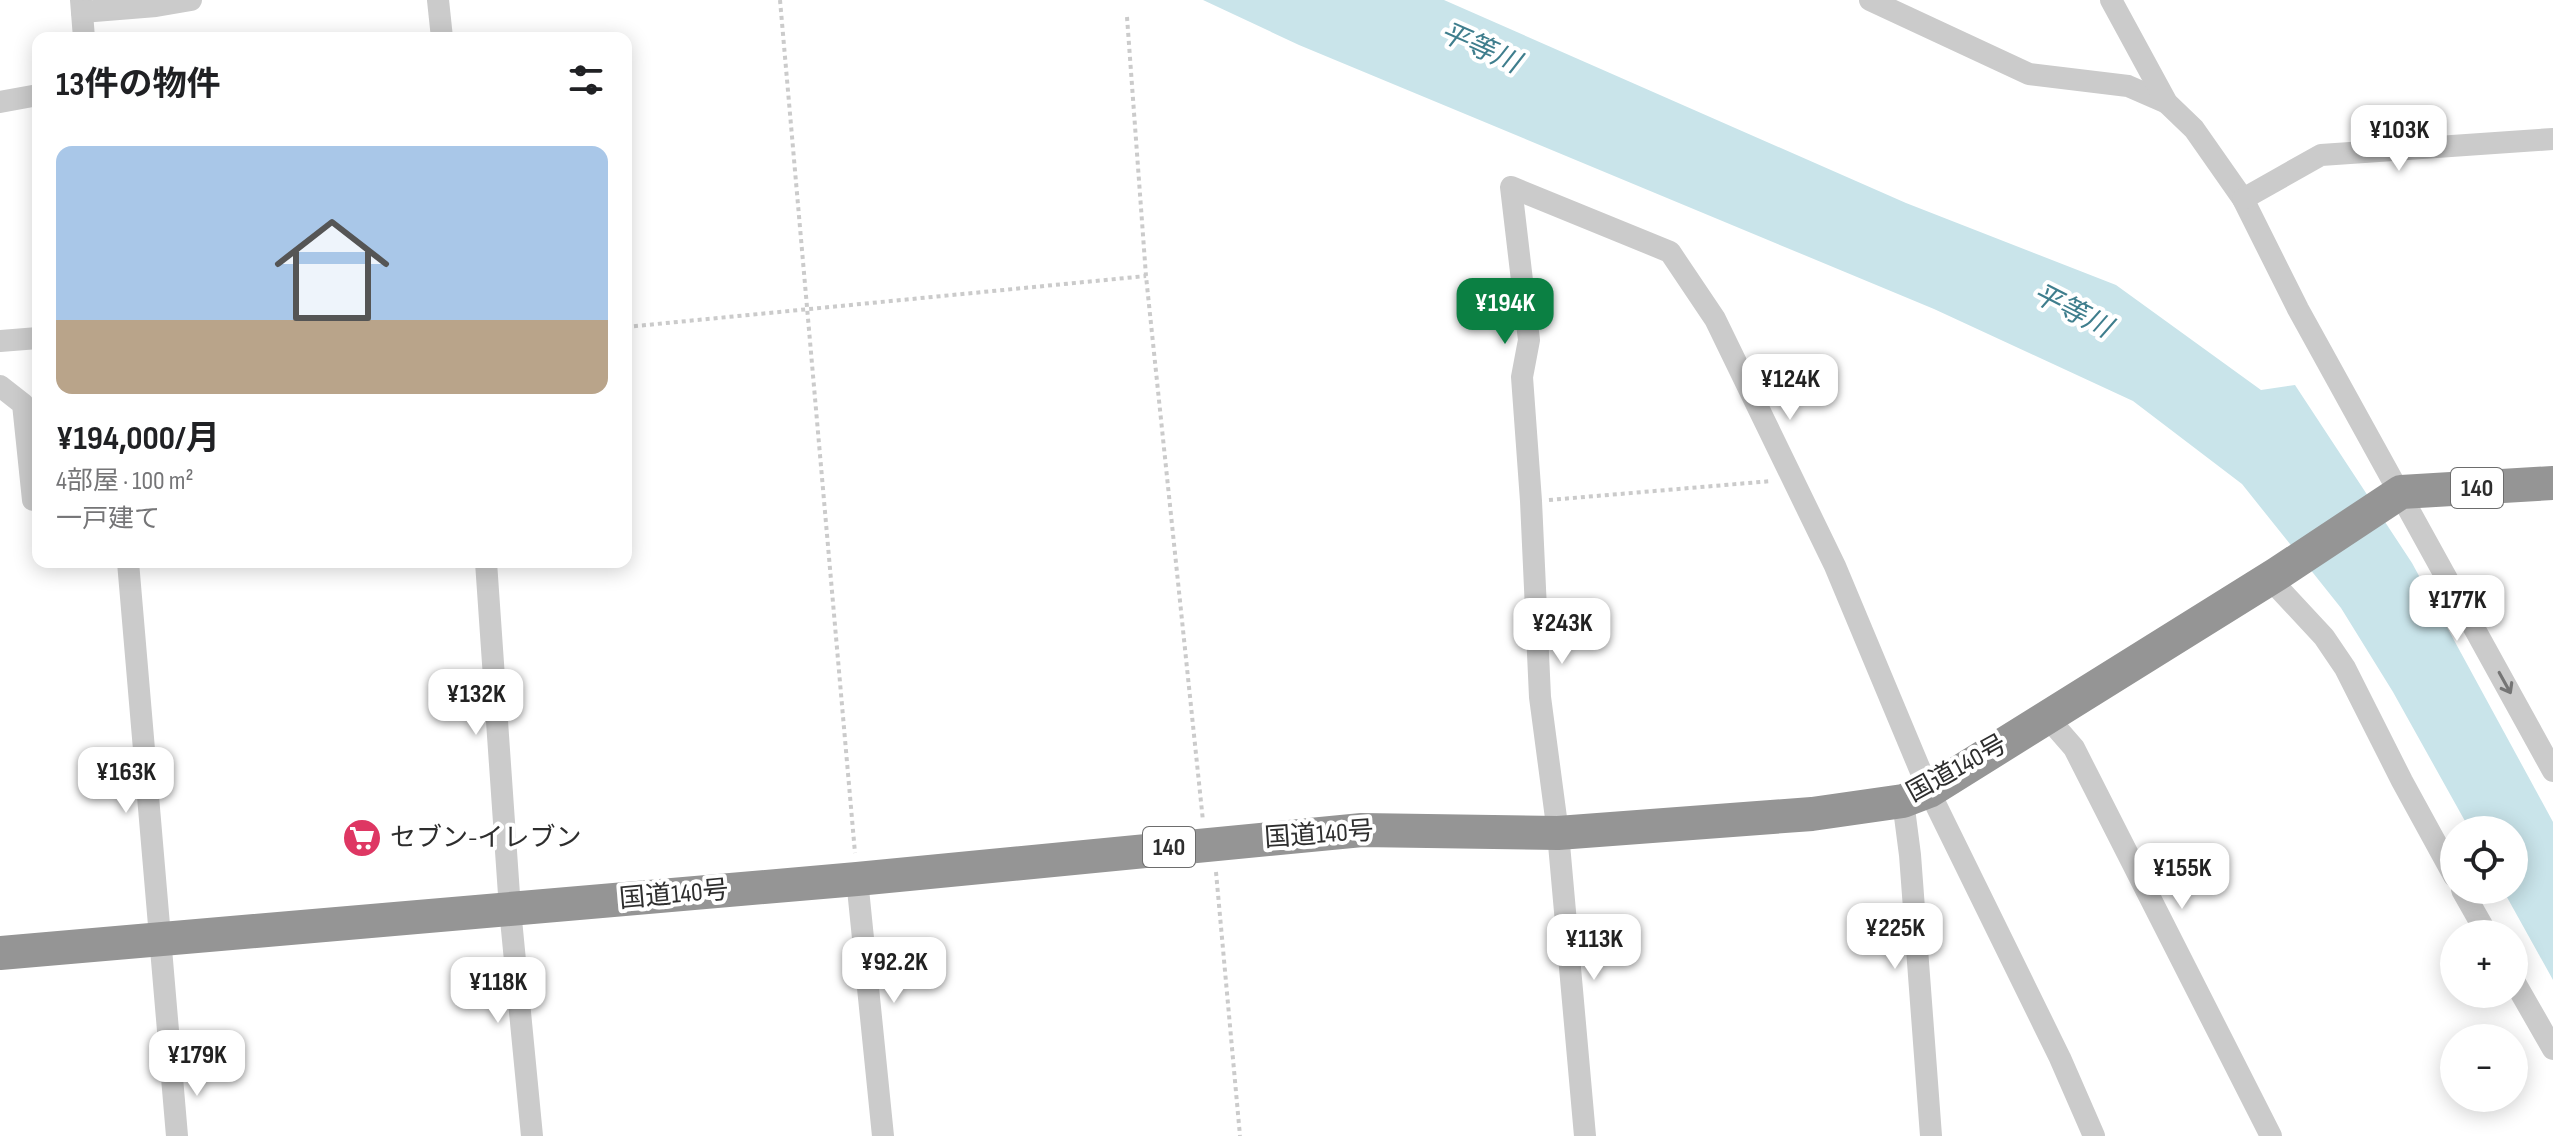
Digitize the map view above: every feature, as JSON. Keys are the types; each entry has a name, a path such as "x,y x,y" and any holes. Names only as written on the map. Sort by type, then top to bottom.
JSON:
{"highway":[{"name":"140","path":"2396,495 2553,483"},
{"name":"国道140号","path":"0,953 857,879 1362,830 1558,833 1812,814 1916,796 2273,576 2396,495"}],"street":[{"path":"83,32 81,6 156,6 191,0"},
{"path":"438,0 441,32"},
{"path":"1870,0 2029,74 2128,86 2167,103"},
{"path":"2111,0 2167,103 2194,129 2243,199 2396,495 2553,771"},
{"path":"0,102 32,96"},
{"path":"2243,199 2321,155 2553,139"},
{"path":"1585,1136 1558,833 1540,697 1522,377 1529,340 1511,187 1670,252 1715,319 1835,566 1916,796 2060,1058 2094,1136"},
{"path":"0,341 32,338"},
{"path":"0,386 23,404 32,490"},
{"path":"129,568 177,1136"},
{"path":"486,568 510,909 532,1136"},
{"path":"2273,576 2324,637 2345,668 2440,850"},
{"path":"2047,717 2074,748 2271,1136"},
{"path":"1916,796 1910,855 1931,1136"},
{"path":"857,879 883,1136"},
{"path":"2528,1005 2553,1049"}],"path":[{"path":"780,0 857,879"},
{"path":"1127,17 1146,276 1206,844 1218,875 1240,1136"},
{"path":"632,326 1146,276"},
{"path":"1531,501 1793,479"}],"water":[{"name":"平等川","path":"1203,0 1444,0 1906,203 2116,285 2261,390 2295,385 2412,563 2553,822 2553,980 2528,935 2528,920 2520,920 2511,904 2528,904 2528,816 2462,816 2393,692 2341,608 2242,484 2133,401 1934,309 1299,45"}],"place":[{"name":"セブン-イレブン","path":"362,838"}]}
